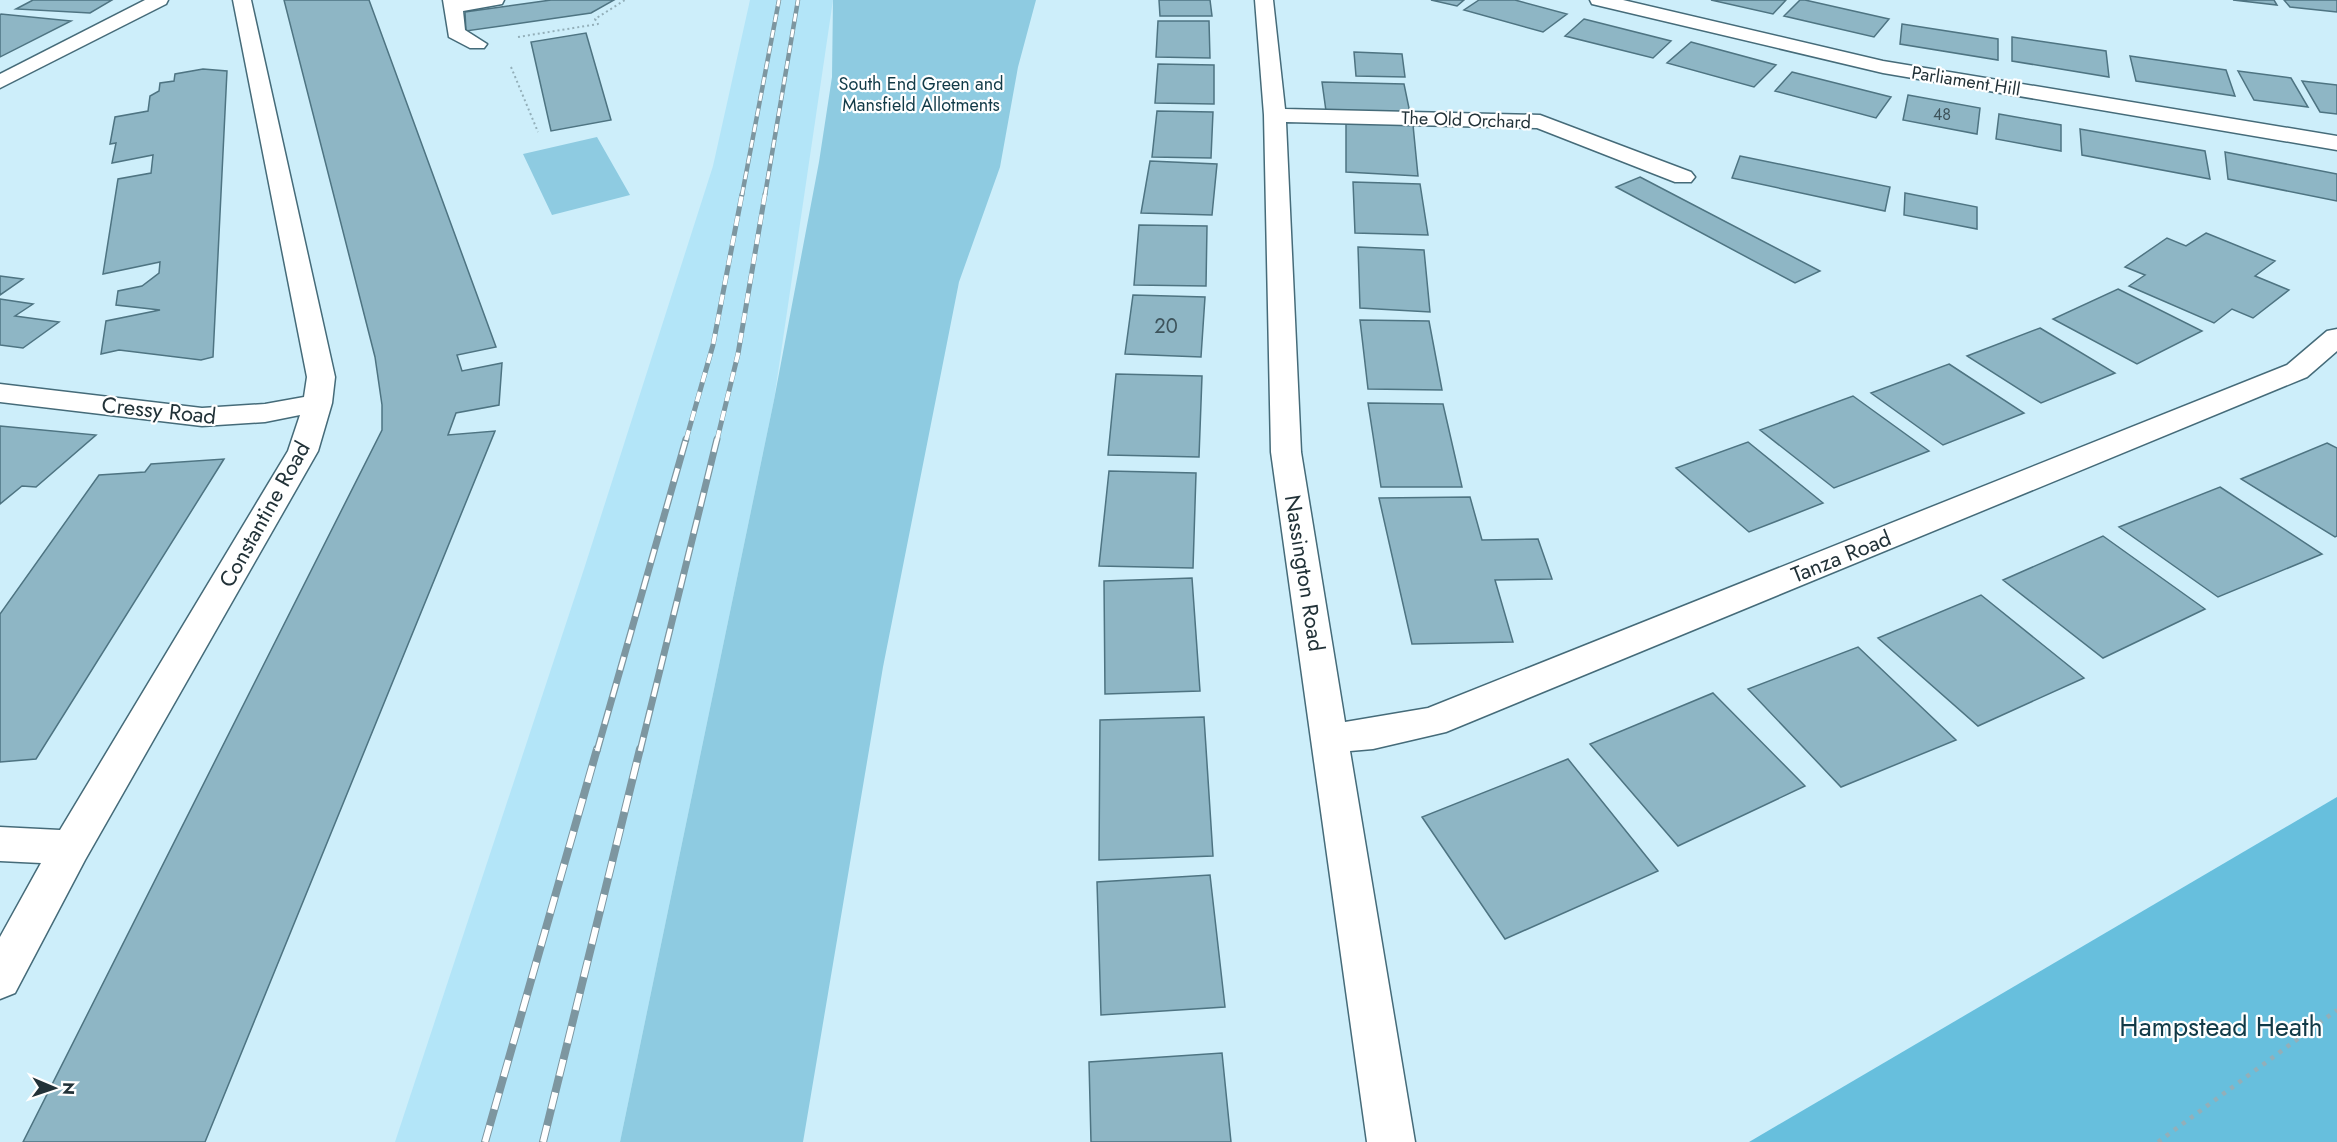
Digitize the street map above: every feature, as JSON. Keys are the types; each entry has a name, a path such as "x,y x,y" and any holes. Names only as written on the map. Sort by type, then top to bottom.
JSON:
{"street":[{"path":"0,82 159,0"},
{"name":"Constantine Road","path":"0,980 71,848 303,451 318,403 321,377 242,0"},
{"path":"477,44 456,33 453,3 495,0"},
{"name":"Nassington Road","path":"1264,0 1275,115 1286,452 1391,1142"},
{"name":"Parliament Hill","path":"1599,0 1883,67 2337,143"},
{"name":"The Old Orchard","path":"1275,115 1540,122 1683,177"},
{"name":"Tanza Road","path":"1330,738 1373,734 1433,722 2297,370 2337,337"},
{"name":"Cressy Road","path":"0,393 202,417 265,413 318,403"},
{"path":"0,844 71,848"}],"path":[{"path":"515,44 516,38 598,24 595,19 625,0"},
{"path":"509,62 537,132"},
{"path":"2158,1142 2337,1010"}],"shaded area":[{"path":"750,0 833,0 774,400 620,1142 395,1142 584,569 713,166"}],"green space":[{"name":"South End Green and Mansfield Allotments","path":"833,0 1036,0 1018,67 1000,167 959,282 883,667 803,1142 620,1142 774,400 819,162 832,77"},
{"path":"597,137 630,195 552,215 523,154"},
{"name":"Hampstead Heath","path":"2337,797 2337,1142 1749,1142"}],"building":[{"path":"33,0 112,0 90,13 16,9"},
{"path":"284,0 369,0 496,347 457,355 462,371 502,363 499,405 456,413 448,435 495,431 205,1142 23,1142 382,430 382,405 375,357"},
{"path":"551,0 614,0 591,13 466,31 465,12"},
{"path":"1159,0 1210,0 1212,16 1160,16"},
{"path":"1431,0 1464,0 1457,6"},
{"path":"1479,0 1515,0 1567,14 1543,32 1464,10"},
{"path":"1711,0 1786,0 1773,14"},
{"path":"1800,0 1889,19 1874,37 1784,16"},
{"path":"2233,0 2274,0 2277,5"},
{"path":"2284,0 2337,0 2337,12 2290,7"},
{"path":"1,14 71,21 0,57"},
{"path":"1584,19 1671,41 1653,58 1565,36"},
{"path":"1158,21 1209,21 1210,58 1156,57"},
{"path":"1902,24 1998,39 1998,60 1900,44"},
{"path":"586,33 611,120 551,131 531,42"},
{"path":"2012,37 2106,51 2109,77 2012,61"},
{"path":"1691,42 1776,65 1754,87 1667,63"},
{"path":"1354,52 1402,54 1405,77 1356,76"},
{"path":"2130,56 2226,70 2235,96 2136,81"},
{"path":"1158,64 1214,65 1214,104 1155,103"},
{"path":"203,69 227,71 213,357 201,360 119,350 101,354 106,321 160,310 116,305 118,291 142,286 159,273 160,262 103,274 118,179 151,173 153,155 112,163 116,143 110,144 115,117 148,111 150,96 159,91 160,83 174,81 175,74"},
{"path":"2238,71 2291,78 2308,107 2254,100"},
{"path":"1792,72 1891,97 1876,118 1775,91"},
{"path":"2302,81 2337,85 2337,114 2320,112"},
{"path":"1322,82 1404,84 1410,113 1326,111"},
{"path":"1908,95 1980,108 1977,134 1903,120"},
{"path":"1157,111 1213,112 1211,158 1152,157"},
{"path":"1999,114 2061,125 2061,151 1996,139"},
{"path":"1346,122 1413,125 1418,176 1346,172"},
{"path":"2080,129 2205,151 2210,179 2082,155"},
{"path":"2225,152 2337,174 2337,201 2228,179"},
{"path":"1740,156 1890,187 1885,211 1732,178"},
{"path":"1150,161 1217,164 1212,215 1141,213"},
{"path":"1640,177 1820,271 1795,283 1616,187"},
{"path":"1353,182 1420,184 1428,235 1355,233"},
{"path":"1905,193 1977,207 1977,229 1904,215"},
{"path":"1139,225 1207,226 1206,286 1134,285"},
{"path":"2206,233 2275,261 2255,276 2289,290 2253,318 2232,309 2214,323 2129,286 2145,275 2125,267 2167,238 2186,246"},
{"path":"1358,247 1424,250 1430,312 1360,308"},
{"path":"0,276 23,279 0,295"},
{"path":"2118,289 2202,331 2137,364 2053,319"},
{"path":"1133,295 1205,297 1201,357 1125,354"},
{"path":"0,299 33,304 15,316 59,322 23,348 0,345"},
{"path":"1360,320 1429,321 1442,390 1368,389"},
{"path":"2040,328 2115,373 2041,403 1967,356"},
{"path":"1949,364 2024,413 1943,445 1871,393"},
{"path":"1116,374 1202,376 1199,457 1108,455"},
{"path":"1853,396 1929,451 1834,488 1760,430"},
{"path":"1368,403 1443,404 1462,487 1381,487"},
{"path":"0,426 96,435 36,487 22,486 0,504"},
{"path":"1748,442 1823,503 1749,532 1676,468"},
{"path":"2327,443 2337,448 2337,536 2335,537 2241,479"},
{"path":"224,459 36,759 0,762 0,614 99,475 145,472 151,464"},
{"path":"1109,471 1196,473 1193,568 1099,566"},
{"path":"2220,487 2322,554 2218,597 2119,527"},
{"path":"1470,497 1482,540 1538,539 1552,579 1495,580 1513,642 1412,644 1379,498"},
{"path":"2103,536 2205,609 2103,658 2003,580"},
{"path":"1192,578 1200,691 1105,694 1104,581"},
{"path":"1981,595 2084,678 1978,726 1878,638"},
{"path":"1858,647 1956,740 1841,787 1748,689"},
{"path":"1713,693 1805,786 1678,846 1590,744"},
{"path":"1204,717 1213,856 1099,860 1100,720"},
{"path":"1568,759 1658,871 1505,939 1422,817"},
{"path":"1210,875 1225,1007 1101,1015 1097,882"},
{"path":"1222,1053 1231,1142 1091,1142 1089,1062"}],"railway":[{"path":"742,195 779,0"},
{"path":"765,195 798,0"},
{"path":"686,440 713,345 742,194"},
{"path":"717,440 738,354 765,194"},
{"path":"597,751 686,439"},
{"path":"640,751 717,439"},
{"path":"485,1142 597,749"},
{"path":"543,1142 640,749"}]}
